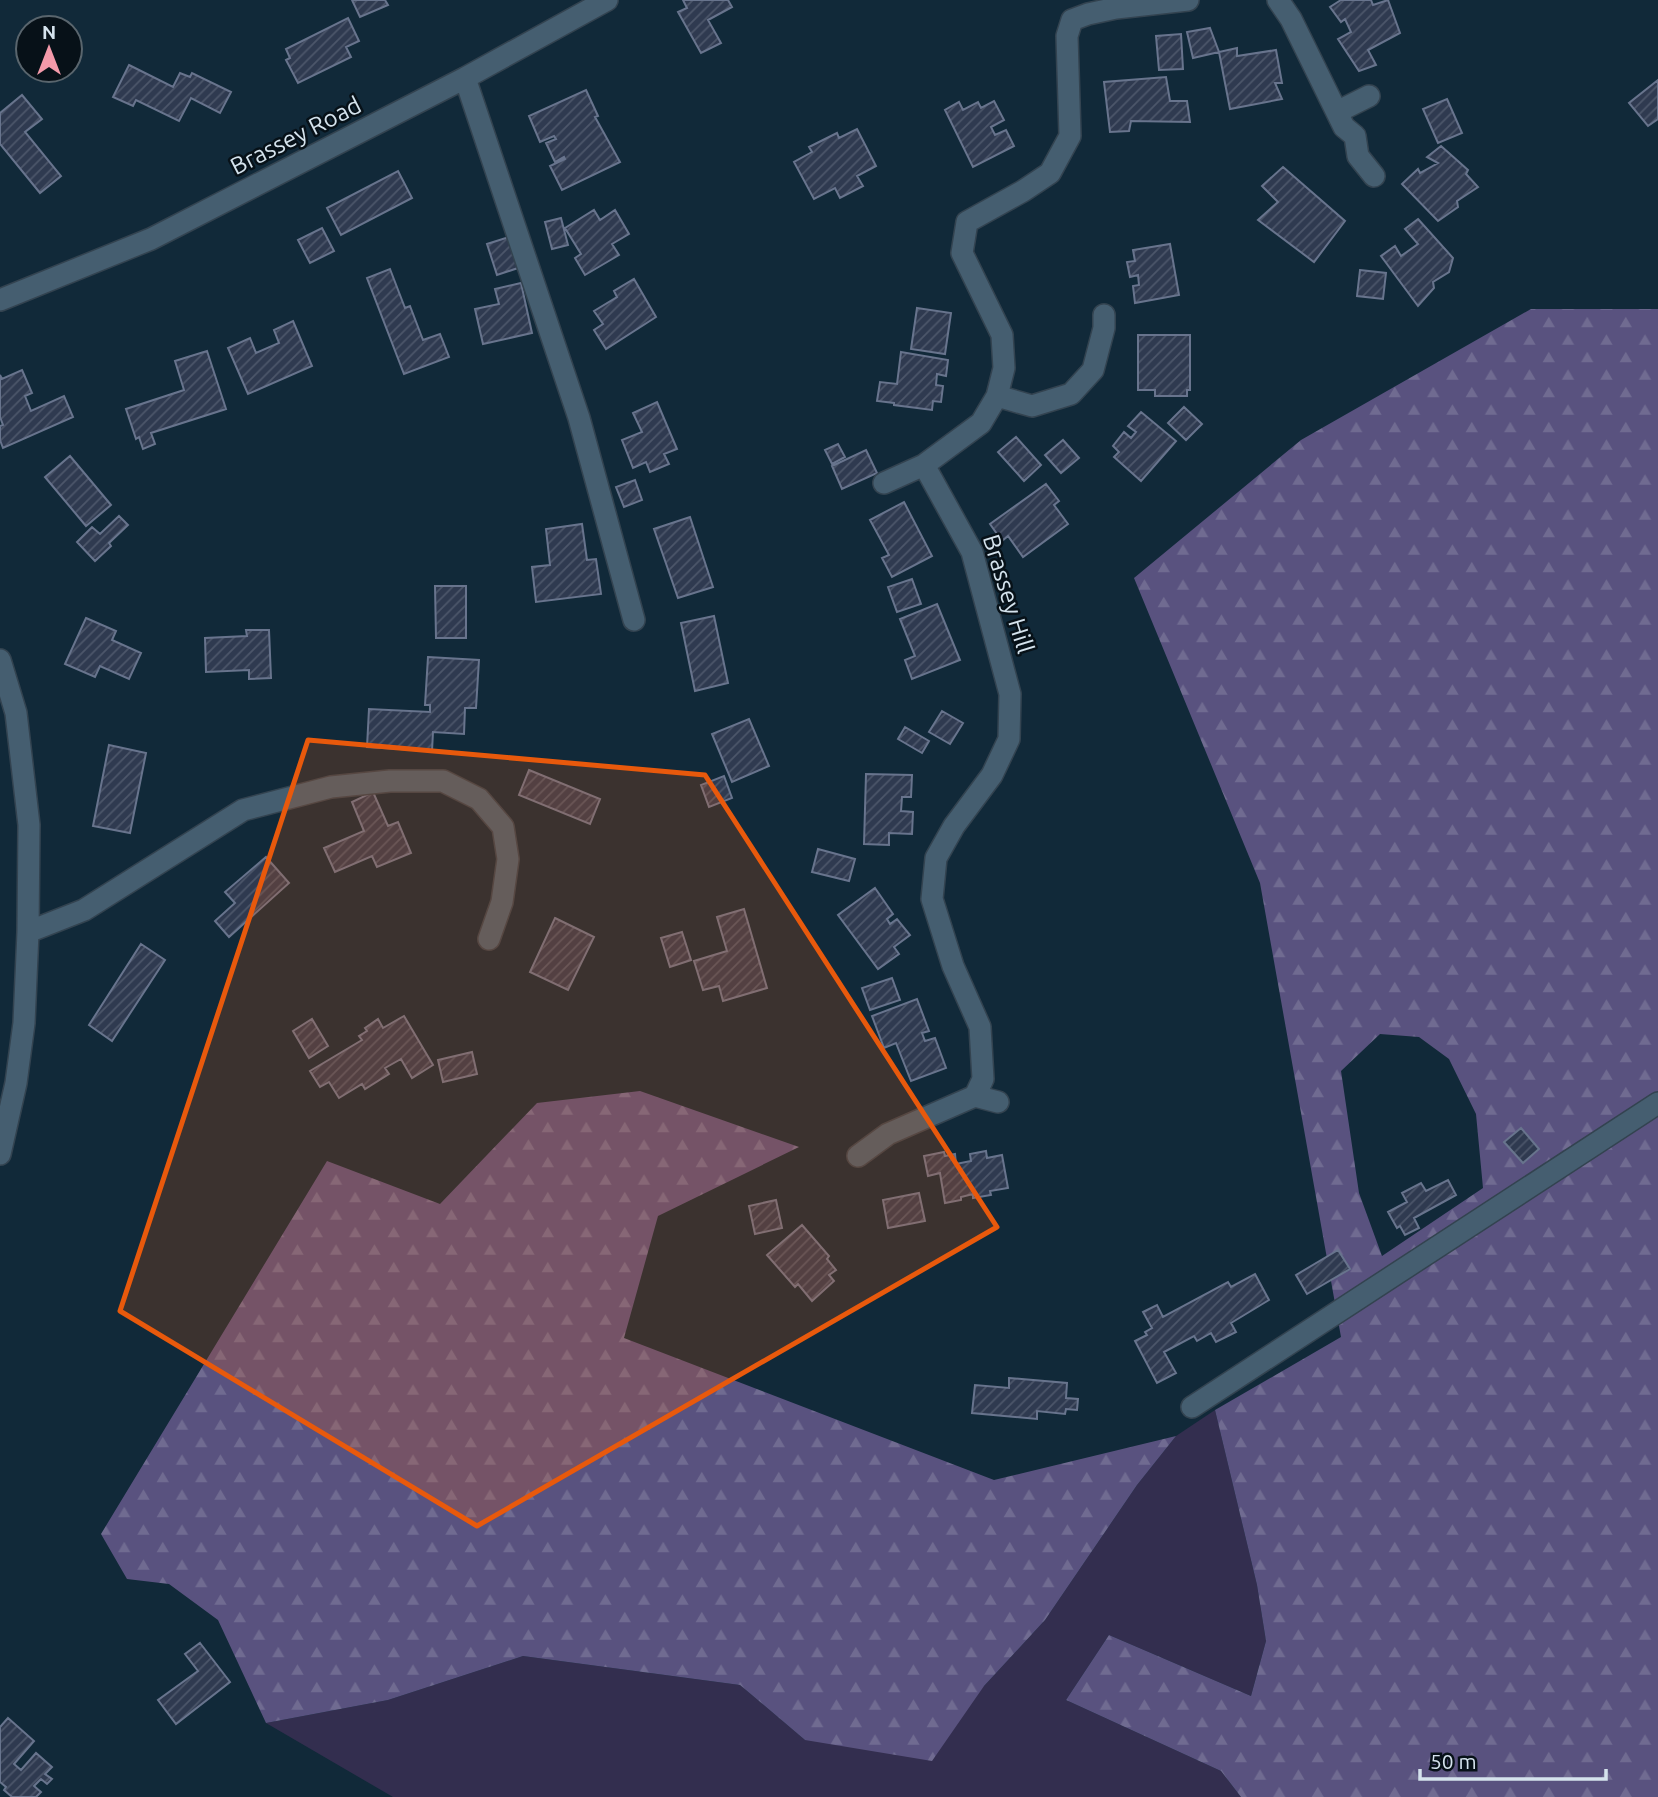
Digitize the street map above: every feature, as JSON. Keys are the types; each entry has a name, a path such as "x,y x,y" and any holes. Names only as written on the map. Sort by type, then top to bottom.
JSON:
{"street":[{"name":"Brassey Road","path":"0,300 151,239 465,78 607,0"},
{"path":"884,483 924,465 981,423 997,396 1004,368 1002,335 962,253 967,222 1050,173 1070,136 1067,36 1072,20 1116,4 1188,0"},
{"path":"1278,0 1291,19 1344,127 1355,136 1358,156 1374,177"},
{"path":"465,78 579,418 634,620"},
{"path":"1338,112 1369,96"},
{"path":"997,396 1032,406 1071,394 1093,370 1104,328 1104,315"},
{"name":"Brassey Hill","path":"924,465 972,552 1010,694 1009,739 992,775 954,826 936,858 932,899 953,966 979,1027 983,1079 975,1096"},
{"path":"0,660 16,713 29,825 24,1023 16,1083 0,1154"},
{"path":"28,932 84,911 243,810 331,787 390,781 443,781 479,799 503,827 508,859 502,902 488,939"},
{"path":"858,1156 888,1134 975,1096 999,1102"},
{"path":"1192,1407 1658,1103"}],"highlighted area":[{"path":"308,740 705,775 997,1227 477,1526 120,1311"}],"shaded area":[{"path":"1215,1410 1257,1585 1266,1641 1251,1696 1109,1635 1066,1700 1221,1771 1241,1797 393,1797 266,1723 388,1700 523,1656 740,1685 805,1740 984,1686 1045,1620 1137,1485 1176,1436"}],"green space":[{"path":"1531,309 1658,309 1658,1797 1241,1797 1221,1771 1066,1700 1109,1635 1251,1696 1266,1641 1257,1585 1215,1410 1341,1337 1260,883 1134,578 1301,440","holes":["1380,1034 1419,1037 1449,1059 1476,1114 1483,1188 1382,1256 1359,1193 1341,1071"]},
{"path":"640,1091 799,1147 658,1216 624,1338 994,1480 1176,1436 1137,1485 1045,1620 984,1686 932,1761 805,1740 740,1685 523,1656 388,1700 266,1723 218,1620 169,1584 127,1579 101,1534 327,1161 440,1204 537,1103"}],"building":[{"path":"352,0 385,0 388,5 360,17"},
{"path":"683,0 728,0 732,7 708,20 721,43 701,53 678,12 687,8"},
{"path":"1341,0 1371,0 1373,5 1388,0 1400,33 1368,50 1376,65 1359,71 1338,39 1351,32 1345,19 1341,22 1330,7"},
{"path":"348,18 359,41 346,47 351,57 298,83 286,60 290,58 286,49"},
{"path":"1210,28 1219,52 1193,58 1187,32"},
{"path":"1181,34 1183,69 1159,70 1156,36"},
{"path":"1237,48 1237,56 1276,50 1282,83 1275,83 1282,99 1230,109 1219,52"},
{"path":"129,65 173,87 180,73 190,77 192,73 231,92 220,113 191,98 179,121 136,100 133,106 113,97"},
{"path":"1166,77 1170,101 1187,101 1190,122 1131,121 1129,131 1110,132 1104,82"},
{"path":"1658,80 1658,119 1648,126 1629,103"},
{"path":"586,90 598,116 595,117 620,162 562,190 550,166 565,159 564,157 555,162 546,143 556,139 554,136 540,142 529,116"},
{"path":"22,95 42,119 25,132 61,176 40,193 0,144 0,113"},
{"path":"1447,99 1462,133 1438,143 1423,109"},
{"path":"994,101 1004,120 991,127 995,135 1006,130 1014,146 973,167 945,110 959,102 963,110 978,102 981,108"},
{"path":"857,129 876,166 857,176 863,186 840,198 835,188 814,199 794,162 812,152 809,147 837,133 839,138"},
{"path":"1441,146 1468,170 1466,174 1478,187 1457,201 1458,207 1438,221 1402,184 1418,169 1420,173 1438,163 1427,157"},
{"path":"1283,167 1345,221 1314,262 1258,220 1278,202 1262,186"},
{"path":"398,171 412,198 341,235 327,208"},
{"path":"594,210 600,220 615,210 629,234 612,244 619,255 585,275 575,258 581,254 565,228"},
{"path":"561,218 568,245 552,249 545,222"},
{"path":"1418,219 1453,258 1449,272 1433,282 1434,288 1418,306 1381,256 1395,246 1401,256 1418,244 1405,229"},
{"path":"322,228 334,251 310,263 298,240"},
{"path":"509,237 518,268 497,275 487,244"},
{"path":"1170,244 1179,295 1135,303 1133,286 1139,285 1138,275 1130,277 1127,262 1135,261 1133,250"},
{"path":"390,269 405,308 410,306 423,340 440,334 449,357 404,374 367,278"},
{"path":"1360,270 1386,273 1383,299 1357,296"},
{"path":"634,279 656,317 606,349 594,330 603,324 594,311 617,297 614,291"},
{"path":"521,283 532,333 483,344 475,309 499,304 495,289"},
{"path":"917,308 951,313 945,354 911,349"},
{"path":"293,321 312,366 248,394 228,348 250,338 256,353 279,343 274,330"},
{"path":"1138,335 1190,335 1190,390 1187,390 1187,396 1155,396 1155,390 1138,390"},
{"path":"207,351 226,409 151,433 155,444 143,449 139,437 136,439 126,409 184,390 175,361"},
{"path":"901,352 948,360 946,376 937,374 936,385 943,386 941,402 933,401 932,410 877,401 880,382 897,384"},
{"path":"22,370 32,393 25,396 31,411 64,396 73,417 3,448 0,440 0,426 3,425 0,417 0,375 2,379"},
{"path":"657,402 677,449 664,454 669,464 650,472 646,462 633,468 622,440 642,432 633,413"},
{"path":"1184,407 1202,424 1186,440 1168,423"},
{"path":"1141,412 1176,441 1141,481 1114,457 1119,452 1113,446 1124,432 1131,438 1136,432 1128,426"},
{"path":"1016,437 1041,465 1024,481 998,452"},
{"path":"1063,440 1079,458 1061,473 1045,455"},
{"path":"838,444 845,457 832,464 825,450"},
{"path":"866,450 877,473 842,489 832,466"},
{"path":"70,456 111,505 86,526 45,477"},
{"path":"635,480 642,500 624,507 616,487"},
{"path":"1046,484 1059,501 1054,505 1068,524 1023,557 1008,536 1002,541 990,524"},
{"path":"904,502 932,556 892,577 882,558 889,555 870,520"},
{"path":"119,516 128,525 95,561 77,542 92,527 100,534"},
{"path":"690,517 713,587 678,598 654,529"},
{"path":"582,524 587,560 596,559 601,594 536,602 532,567 550,565 546,529"},
{"path":"912,579 921,604 897,612 888,587"},
{"path":"435,586 466,586 466,638 436,638"},
{"path":"937,604 960,660 912,679 905,660 915,656 900,619"},
{"path":"714,616 728,683 695,691 681,623"},
{"path":"86,618 116,631 112,640 141,653 129,679 100,666 95,677 65,664"},
{"path":"246,630 269,630 271,678 249,679 249,670 206,672 205,638 247,636"},
{"path":"428,657 479,660 476,708 465,708 464,734 433,732 432,751 367,747 369,709 430,712 430,705 425,705"},
{"path":"942,711 963,723 950,744 929,732"},
{"path":"749,719 769,766 732,782 712,734"},
{"path":"905,727 929,741 922,753 898,739"},
{"path":"109,745 146,753 130,833 93,826"},
{"path":"529,770 600,799 590,824 519,795"},
{"path":"866,774 912,775 911,797 902,797 901,811 913,812 912,834 889,833 889,845 864,844"},
{"path":"724,776 732,798 709,807 701,785"},
{"path":"373,792 388,826 398,822 411,853 377,867 372,856 335,872 324,848 364,831 352,802"},
{"path":"818,849 855,859 849,881 812,872"},
{"path":"266,857 289,883 229,937 215,921 235,903 225,892"},
{"path":"875,888 893,914 887,919 890,924 897,919 910,935 894,947 899,954 878,969 838,915"},
{"path":"744,909 767,988 723,1001 719,986 703,990 694,961 727,951 717,917"},
{"path":"555,918 594,937 568,990 530,972"},
{"path":"682,932 691,960 670,967 661,938"},
{"path":"141,944 165,960 112,1041 89,1025"},
{"path":"892,978 900,1000 870,1010 862,988"},
{"path":"917,999 929,1031 922,1033 925,1041 935,1038 946,1068 911,1081 896,1043 884,1048 872,1016"},
{"path":"404,1016 433,1065 412,1078 401,1059 385,1068 389,1074 365,1089 362,1084 339,1098 329,1082 320,1087 310,1071 362,1040 359,1036 367,1031 365,1028 378,1019 383,1028"},
{"path":"312,1019 328,1046 309,1058 293,1031"},
{"path":"472,1052 477,1074 443,1082 438,1060"},
{"path":"1521,1128 1539,1149 1523,1163 1504,1142"},
{"path":"986,1151 987,1158 1002,1155 1008,1188 990,1191 991,1195 973,1198 973,1194 945,1203 940,1173 928,1176 924,1156 944,1152 945,1156 955,1154 956,1164 971,1161 970,1154"},
{"path":"1448,1180 1456,1195 1414,1218 1419,1228 1405,1235 1400,1226 1397,1228 1388,1212 1407,1202 1402,1193 1421,1183 1426,1191"},
{"path":"919,1193 925,1221 888,1228 883,1200"},
{"path":"776,1200 782,1228 755,1234 749,1206"},
{"path":"802,1225 829,1256 827,1259 836,1270 829,1275 834,1281 812,1301 798,1284 795,1287 767,1255"},
{"path":"1338,1250 1350,1269 1307,1294 1296,1275"},
{"path":"1255,1274 1269,1300 1231,1323 1236,1332 1216,1342 1211,1333 1197,1341 1194,1336 1164,1352 1176,1373 1157,1383 1135,1341 1147,1335 1145,1332 1152,1328 1143,1312 1157,1305 1163,1317 1228,1282 1231,1287"},
{"path":"1009,1378 1067,1383 1066,1398 1078,1399 1077,1410 1066,1409 1065,1414 1037,1411 1037,1419 972,1413 975,1385 1009,1388"},
{"path":"200,1643 230,1682 176,1724 158,1700 198,1671 185,1654"},
{"path":"8,1718 34,1741 14,1764 21,1770 36,1753 52,1767 45,1774 52,1779 47,1784 41,1779 34,1786 41,1792 36,1797 12,1797 0,1782 0,1727"}]}
